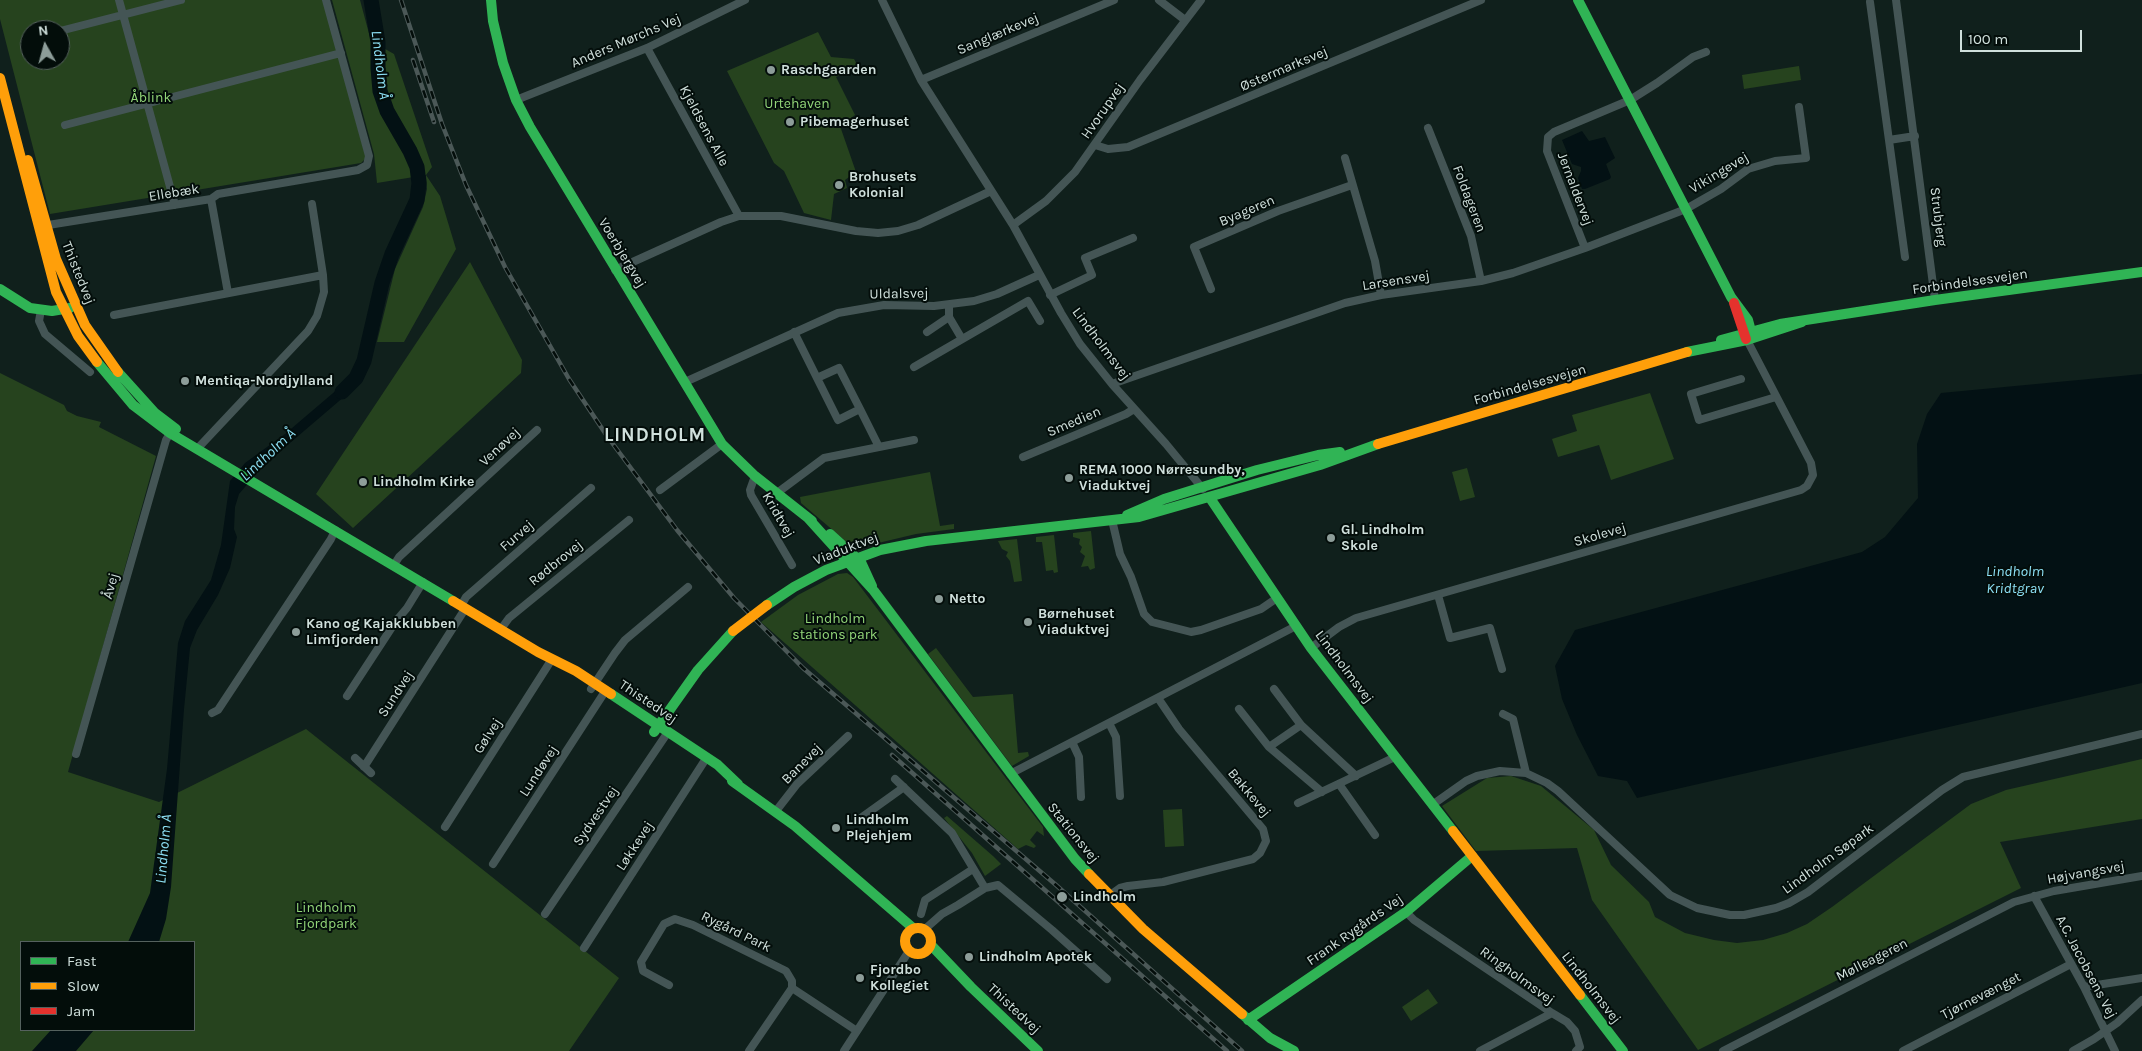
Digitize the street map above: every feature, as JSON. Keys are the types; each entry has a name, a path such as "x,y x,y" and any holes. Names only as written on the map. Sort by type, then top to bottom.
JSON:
{"street":[{"path":"119,0 176,205"},
{"path":"70,28 181,0"},
{"path":"211,199 218,194 358,170 367,165 369,156 326,0"},
{"name":"Voerbjergvej","path":"491,0 493,21 502,63 516,100 530,128 722,444 755,476 807,517 851,559"},
{"name":"Anders Mørchs Vej","path":"516,100 647,48 744,0"},
{"name":"Lindholmsvej","path":"882,0 921,80 1013,226 1050,295 1080,344 1222,513 1276,598 1311,648 1623,1051"},
{"name":"Sanglærkevej","path":"921,80 1114,0"},
{"path":"1159,0 1186,20"},
{"name":"Hvorupvej","path":"1013,226 1060,188 1095,145 1140,80 1202,0"},
{"name":"Østermarksvej","path":"1095,145 1108,149 1128,147 1482,0"},
{"name":"Vikingevej","path":"1578,0 1733,300 1747,335"},
{"name":"Strubjerg","path":"1896,0 1935,300"},
{"path":"1870,2 1905,257"},
{"name":"Kjeldsens Alle","path":"647,48 738,216"},
{"path":"1630,100 1692,57 1706,52"},
{"path":"65,125 341,53"},
{"name":"Thistedvej","path":"0,69 42,226 56,292 78,336 116,387 133,405 226,465 538,652 576,671 593,686 704,761 718,765 738,784 776,811 826,852 905,924 914,928"},
{"name":"Thistedvej","path":"0,78 42,226 89,333 124,380 172,430"},
{"name":"Jernaldervej","path":"1585,248 1547,151 1548,137 1554,132 1630,100"},
{"name":"Vikingevej","path":"1686,209 1721,189 1748,169 1759,164 1806,158 1799,107"},
{"name":"Foldageren","path":"1428,128 1471,236 1482,281"},
{"path":"1889,140 1915,136"},
{"path":"1344,158 1375,261 1381,294"},
{"name":"Byageren","path":"1211,288 1194,247 1278,211 1352,185"},
{"path":"615,270 720,222 738,216 781,216 856,231 888,232 918,225 991,191"},
{"name":"Ellebæk","path":"42,226 211,199 228,293"},
{"path":"198,448 308,331 317,316 322,303 323,275 312,204"},
{"name":"Larsensvej","path":"1112,384 1345,303 1381,294 1482,281 1512,273 1585,248 1686,209"},
{"path":"1050,295 1092,275 1085,258 1133,238"},
{"name":"Forbindelsesvejen","path":"1210,498 1320,465 1359,450 1709,347 1725,346 1747,335 1781,330 1802,322 1935,300 2142,272"},
{"path":"114,315 323,275"},
{"name":"Uldalsvej","path":"685,382 838,312 884,305 948,305 997,294 1039,275"},
{"path":"0,289 30,308 64,310 76,306"},
{"path":"914,367 1028,301 1040,321"},
{"name":"Uldalsvej","path":"948,305 949,317 962,339"},
{"path":"40,310 40,322 44,334 90,372"},
{"path":"927,332 949,317"},
{"path":"794,332 838,420 860,409"},
{"name":"Skolevej","path":"1311,648 1339,627 1356,618 1801,490 1811,481 1813,469 1747,335"},
{"path":"818,378 839,368 878,447"},
{"path":"1741,379 1691,394 1699,420 1776,397"},
{"name":"Smedien","path":"1022,457 1134,409"},
{"name":"Åvej","path":"76,754 166,440 172,430"},
{"name":"Venøvej","path":"394,565 399,557 537,430"},
{"path":"777,493 824,458 914,440"},
{"path":"660,490 722,444"},
{"name":"Forbindelsesvejen","path":"1201,487 1280,464 1359,450"},
{"name":"Kridtvej","path":"755,476 750,490 751,494 792,564"},
{"name":"Viaduktvej","path":"1112,520 1164,499 1201,487"},
{"name":"Furvej","path":"463,607 466,597 591,488"},
{"name":"Viaduktvej","path":"656,729 698,670 733,632 766,605 803,582 851,559 880,550 926,540 1139,517 1210,498"},
{"name":"Rødbrovej","path":"501,629 508,618 629,520"},
{"path":"1112,520 1120,554 1131,577 1144,614 1152,622 1191,632 1261,609 1276,598"},
{"path":"212,713 218,710 331,539 335,530"},
{"name":"Stationsvej","path":"851,559 1075,859 1109,896 1144,929 1270,1038 1294,1051"},
{"path":"347,696 423,582"},
{"path":"593,686 625,640 688,587"},
{"path":"1438,595 1450,638 1490,628 1502,669"},
{"name":"Sundvej","path":"364,767 463,607"},
{"path":"1010,774 1296,626"},
{"name":"Gølvej","path":"445,827 552,660"},
{"path":"1274,689 1301,725 1356,776"},
{"name":"Lundøvej","path":"493,864 604,693"},
{"name":"Bakkevej","path":"1109,896 1128,886 1163,882 1253,859 1260,853 1266,842 1263,829 1179,729 1158,698"},
{"path":"1239,708 1269,747 1322,792"},
{"path":"1503,714 1513,719 1526,773"},
{"path":"1109,723 1116,737 1120,796"},
{"path":"1269,747 1301,725"},
{"name":"Lindholm Søpark","path":"1432,805 1466,781 1477,776 1500,770 1526,773 1547,783 1558,791 1670,895 1698,908 1730,915 1744,915 1776,908 1808,892 1942,790 1963,777 2142,734"},
{"name":"Sydvestvej","path":"545,914 666,735"},
{"name":"Banevej","path":"776,811 797,784 848,736"},
{"path":"1072,742 1079,757 1081,797"},
{"path":"1298,803 1395,756"},
{"path":"355,758 371,773"},
{"name":"Løkkevej","path":"584,948 704,761"},
{"path":"895,779 952,833 985,888"},
{"path":"1339,784 1375,835"},
{"path":"858,820 904,787"},
{"name":"Frank Rygårds Vej","path":"1248,1020 1406,912 1472,856"},
{"path":"921,914 925,900 973,869"},
{"name":"Højvangsvej","path":"2034,896 2142,876"},
{"path":"925,930 942,914 985,888 998,885 1052,930 1107,980"},
{"name":"Thistedvej","path":"872,895 904,938"},
{"name":"A.C. Jacobsens Vej","path":"2034,896 2084,987 2116,1051"},
{"name":"Mølleageren","path":"1723,1051 1995,910 2034,896"},
{"name":"Ringholmsvej","path":"1406,912 1414,920 1552,1013 1480,1051"},
{"name":"Rygård Park","path":"669,985 643,971 640,967 641,962 664,924 675,918 786,971 792,981 792,988"},
{"path":"914,928 925,930 931,936 931,945 922,954 909,951 905,945 904,938 909,930 914,928"},
{"name":"Thistedvej","path":"931,945 970,987 1038,1051"},
{"path":"844,1051 909,951"},
{"name":"Thistedvej","path":"922,954 970,987"},
{"name":"Tjørnevænget","path":"1903,1051 2071,964"},
{"path":"2084,987 2142,978"},
{"path":"749,1051 792,988 856,1031"},
{"path":"2072,1051 2106,1030 2142,1000"},
{"path":"1552,1013 1567,1022 1575,1031 1580,1047 1576,1051"}],"green space":[{"name":"Åblink","path":"0,0 323,0 366,158 361,163 50,214 0,19"},
{"path":"332,0 360,0 371,41 394,54 432,167 426,175 377,183 374,154"},
{"name":"Urtehaven","path":"818,32 831,57 854,59 858,66 836,77 855,115 840,126 856,172 845,180 847,188 834,194 831,220 804,213 784,171 774,163 727,71"},
{"path":"1799,66 1801,80 1744,89 1742,75"},
{"path":"426,175 440,196 456,249 404,342 377,342 395,269 423,207 427,189"},
{"path":"470,262 522,360 521,373 353,528 316,494"},
{"name":"Lindholm Fjordpark","path":"0,373 64,405 67,411 77,416 101,422 99,427 156,456 68,772 159,802 306,729 619,978 569,1051 0,1051"},
{"path":"1650,393 1674,459 1611,480 1599,445 1558,457 1552,439 1577,431 1572,415"},
{"path":"1467,468 1475,497 1460,501 1452,472"},
{"path":"930,472 940,526 954,524 954,529 916,534 857,548 849,544 801,503 800,497"},
{"path":"1091,531 1095,568 1090,570 1088,566 1081,567 1085,556 1080,552 1082,547 1079,544 1080,539 1073,537 1073,533"},
{"path":"1054,535 1058,572 1054,573 1053,570 1046,571 1042,542 1036,542 1036,537"},
{"path":"1017,539 1022,581 1014,582 1010,561 1006,556 1008,552 1002,549 998,541"},
{"name":"Lindholm stations park","path":"847,573 853,577 1043,827 1044,836 1037,831 1030,840 1036,846 1034,848 1026,845 1018,849 761,622 798,595 838,574"},
{"path":"936,648 973,697 1013,694 1018,753 1028,752 1029,756 1012,766 928,654"},
{"path":"2142,759 2142,819 2000,842 2021,888 1698,1050 1592,900 1577,848 1476,851 1442,806 1487,778 1511,776 1541,786 1594,830 1611,865 1649,902 1655,917 1685,933 1737,943 1763,940 1787,933 1807,924 1971,804 2006,790"},
{"path":"1182,809 1184,846 1165,847 1163,810"},
{"path":"947,816 1001,864 985,876 972,853 944,818"},
{"path":"1428,989 1438,1003 1411,1021 1402,1007"}],"water":[{"path":"1582,131 1589,141 1605,137 1615,158 1606,164 1610,179 1585,189 1582,189 1578,178 1581,167 1572,164 1562,140"},
{"name":"Lindholm Kridtgrav","path":"2142,374 2142,683 1637,798 1627,781 1598,776 1577,735 1562,699 1555,666 1575,630 1862,552 1885,537 1918,498 1917,444 1927,414 1941,393"},
{"path":"356,378 361,379 352,390 263,466 239,494 235,507 234,529 237,537 230,568 218,595 197,630 190,648 171,887 166,919 159,941 128,941 150,893 167,769 178,643 185,621 211,580 221,545 230,481 245,463 285,434 346,382"},
{"path":"50,1031 93,1031 76,1051 32,1051"}],"waterway":[{"name":"Lindholm Å","path":"342,392 356,378 364,361 382,283 392,254 417,200 419,183 417,167 387,111 380,91 378,42 371,0"}],"railway":[{"path":"401,0 442,124 466,185 505,267 569,379 607,436 677,530 734,598 803,668 1056,885 1242,1051"},
{"path":"413,60 434,122"},
{"path":"892,755 1227,1051"}],"traffic: fast":[{"path":"491,0 493,21 503,63 516,100 530,127 722,444 755,476 812,521"},
{"path":"1578,0 1731,297 1748,320 1751,331 1749,336"},
{"path":"1721,340 1780,324 1935,300 2142,272"},
{"path":"0,289 30,308 52,311 70,308"},
{"path":"1687,352 1747,340 1802,322"},
{"path":"97,362 133,405 170,433 453,601"},
{"path":"118,372 155,413 176,429"},
{"path":"767,605 794,587 826,570 880,550 926,541 1139,517 1320,465 1378,444"},
{"path":"1127,515 1164,499 1257,470 1318,455 1340,452"},
{"path":"1210,498 1311,648 1453,831"},
{"path":"807,517 874,591 1075,859 1089,874"},
{"path":"830,534 861,562 872,586"},
{"path":"654,732 698,670 733,631"},
{"path":"611,694 718,765 738,784"},
{"path":"732,781 795,826 913,928"},
{"path":"1248,1020 1406,912 1472,856"},
{"path":"931,945 971,987 1038,1051"},
{"path":"1580,995 1623,1051"},
{"path":"1242,1014 1270,1038 1294,1051"}],"traffic: slow":[{"path":"0,78 56,292 78,336 97,362"},
{"path":"28,160 56,259 85,325 118,372"},
{"path":"1378,444 1687,352"},
{"path":"453,601 538,652 576,671 611,694"},
{"path":"733,631 767,605"},
{"path":"1453,831 1580,995"},
{"path":"1089,874 1143,929 1242,1014"},
{"path":"918,928 928,931 931,941 928,951 918,954 908,951 905,941 908,931 918,928"}],"traffic: jam":[{"path":"1734,303 1746,339"}],"place":[{"name":"Raschgaarden","path":"771,70"},
{"name":"Pibemagerhuset","path":"790,122"},
{"name":"Brohusets Kolonial","path":"839,185"},
{"name":"Mentiqa-Nordjylland","path":"185,381"},
{"name":"REMA 1000 Nørresundby, Viaduktvej","path":"1069,478"},
{"name":"Lindholm Kirke","path":"363,482"},
{"name":"Gl. Lindholm Skole","path":"1331,538"},
{"name":"Netto","path":"939,599"},
{"name":"Børnehuset Viaduktvej","path":"1028,622"},
{"name":"Kano og Kajakklubben Limfjorden","path":"296,632"},
{"name":"Lindholm Plejehjem","path":"836,828"},
{"name":"Lindholm","path":"1062,897"},
{"name":"Lindholm Apotek","path":"969,957"},
{"name":"Fjordbo Kollegiet","path":"860,978"}],"district":[{"name":"LINDHOLM","path":"655,436"}]}
